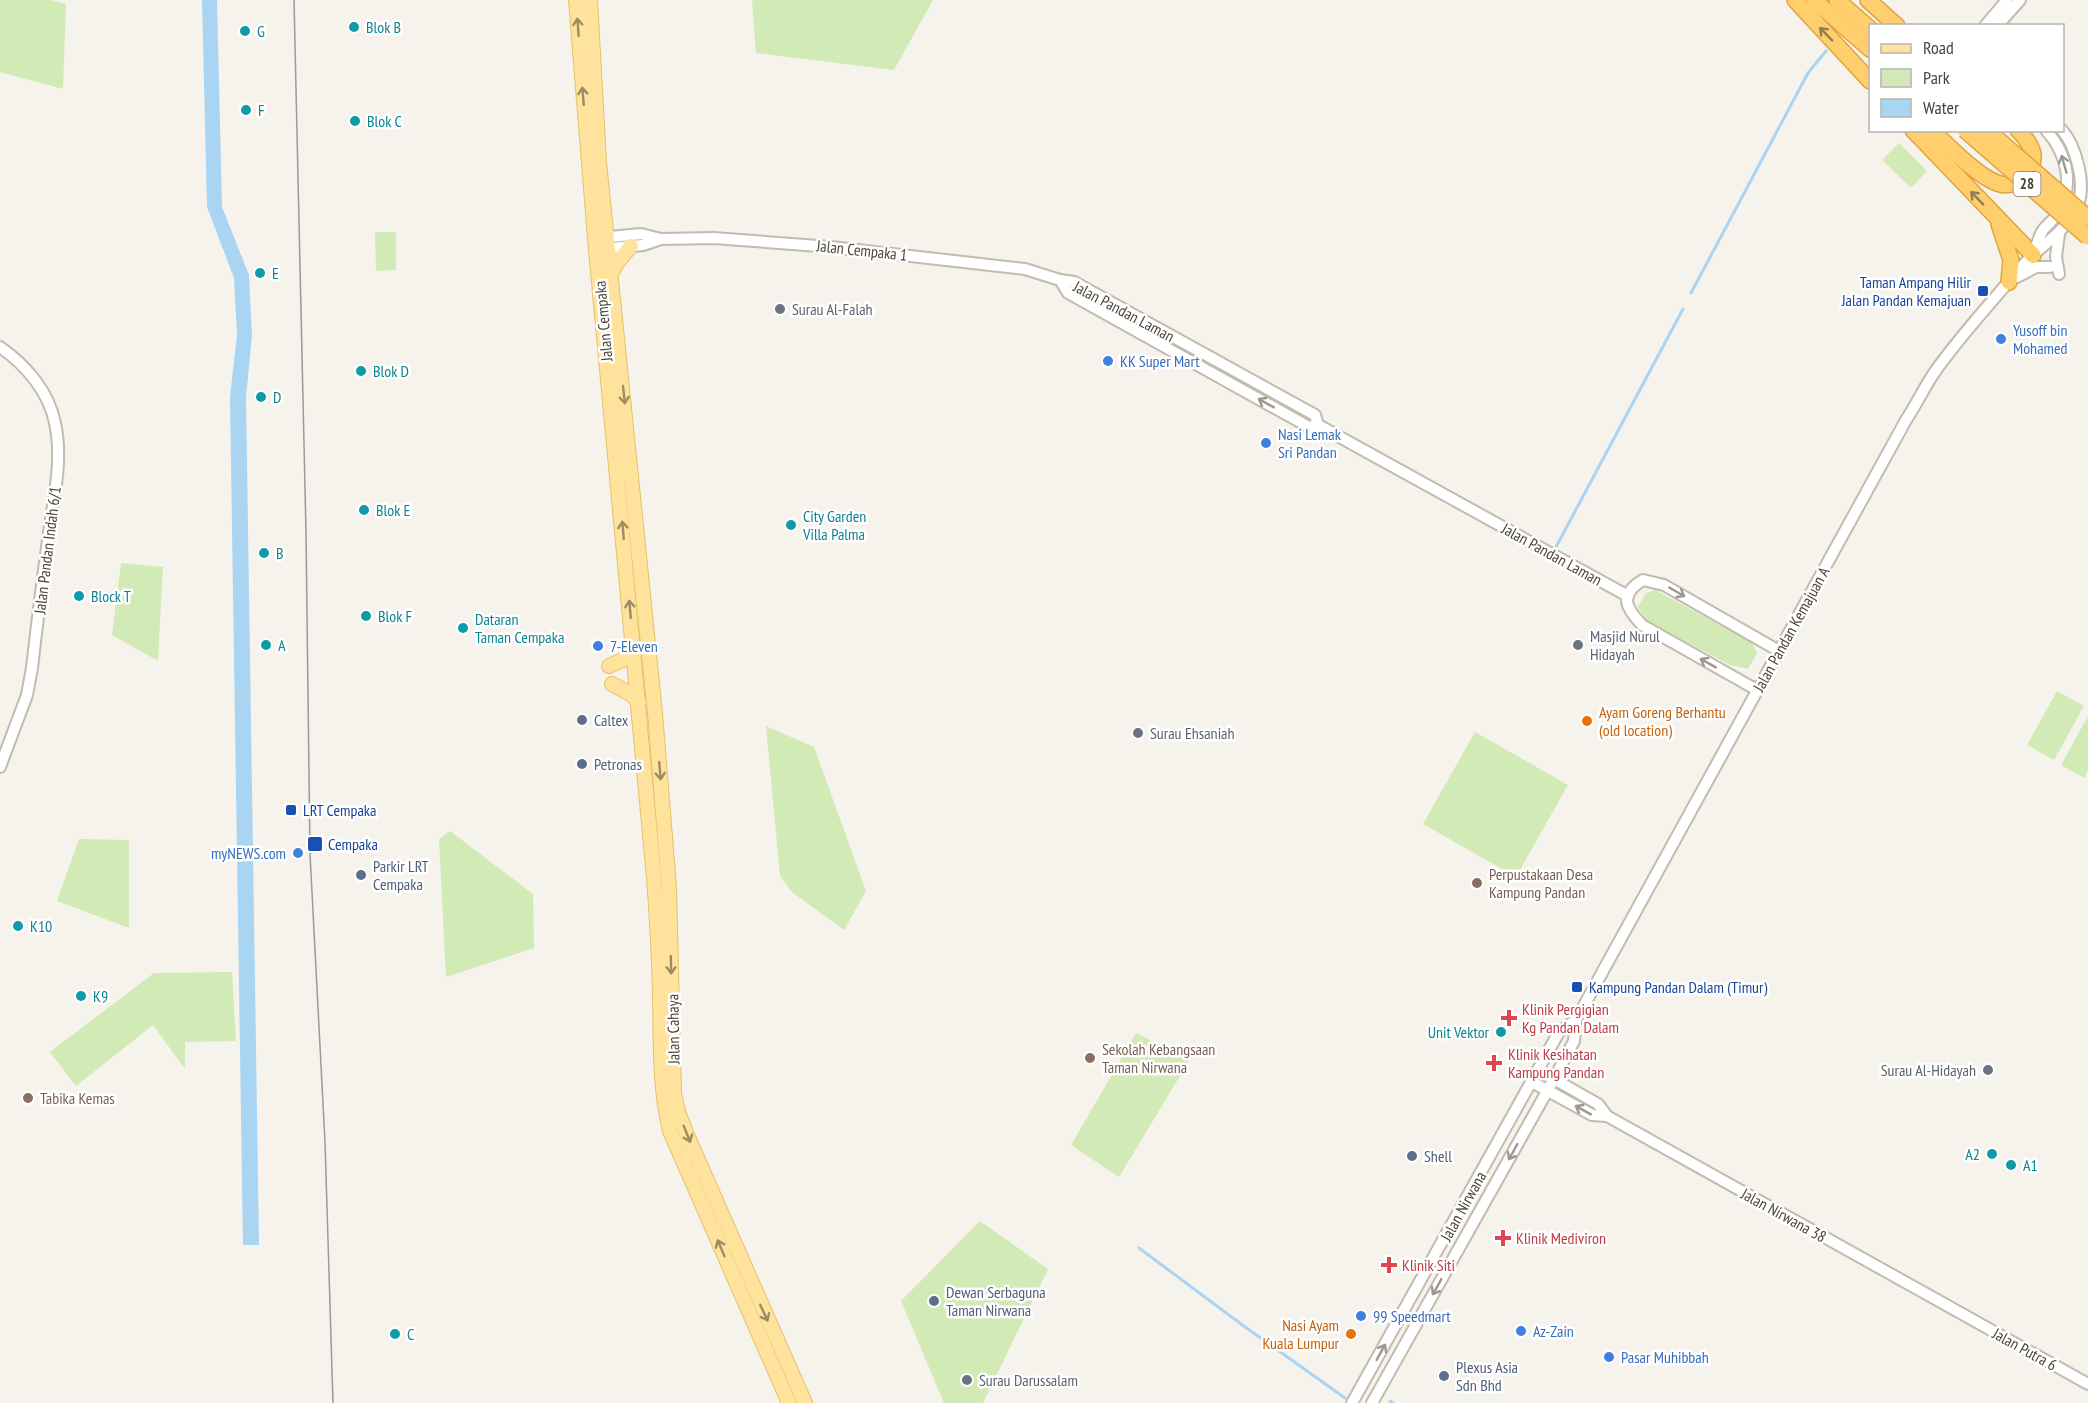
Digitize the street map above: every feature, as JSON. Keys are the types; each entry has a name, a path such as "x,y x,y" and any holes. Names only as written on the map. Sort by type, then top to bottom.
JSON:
{"highway":[{"path":"1795,0 1869,78"},
{"path":"1814,0 1869,48"},
{"path":"1837,0 1869,28"},
{"path":"1868,0 1895,24"},
{"path":"1915,132 2033,255"},
{"path":"1933,132 1986,178 2004,186 2023,179 2032,163 2033,153 2020,132"},
{"name":"28","path":"1967,132 2088,237"},
{"name":"28","path":"1990,132 2088,218"},
{"path":"1998,219 2011,260 2009,282"}],"main road":[{"name":"Jalan Cempaka","path":"576,0 602,243 632,641"},
{"name":"Jalan Cempaka","path":"590,0 602,243 611,274 647,630"},
{"path":"611,274 631,246"},
{"path":"647,630 643,670 637,678 646,688 655,712"},
{"name":"Jalan Cahaya","path":"647,630 669,887 674,1093 678,1112 691,1146 803,1400"},
{"path":"609,666 627,658 632,641"},
{"name":"Jalan Cahaya","path":"632,641 659,952 661,1081 664,1106 670,1131 788,1401"},
{"path":"612,684 632,695 639,702"}],"street":[{"path":"1987,24 2007,0"},
{"path":"1999,24 2020,0"},
{"name":"Jalan Pandan Kemajuan A","path":"2033,255 2043,230 2055,217 2064,200 2067,188 2064,160 2059,148 2047,132"},
{"name":"Jalan Pandan Kemajuan A","path":"1554,1079 1574,1041 1576,1020 1906,420 1935,372 2009,282 2033,255 2059,234 2068,223 2080,197 2080,180 2076,158 2070,141 2063,132"},
{"name":"Jalan Cempaka 1","path":"602,243 641,234 661,239 714,238 831,246 1025,269 1060,280"},
{"path":"2059,234 2056,257 2059,274"},
{"name":"Jalan Cempaka 1","path":"602,243 631,246 661,239"},
{"path":"2009,282 2036,267 2050,267"},
{"name":"Jalan Pandan Laman","path":"1060,280 1074,282 1315,415 1318,425 1628,596"},
{"name":"Jalan Pandan Indah 6/1","path":"0,348 17,359 33,378 48,402 55,423 59,460 27,695 0,767"},
{"path":"1757,690 1642,625 1626,604 1634,585 1642,580 1664,585 1779,651"},
{"name":"Jalan Pandan Kemajuan A","path":"1538,1070 1559,1032 1576,1020"},
{"path":"1562,1063 1561,1072 1568,1088"},
{"name":"Jalan Nirwana 38","path":"1538,1070 1598,1104 1607,1116 1962,1314"},
{"name":"Jalan Nirwana","path":"1352,1403 1538,1070"},
{"name":"Jalan Nirwana","path":"1372,1403 1554,1079"},
{"name":"Jalan Nirwana 38","path":"1532,1082 1592,1115 1607,1116"},
{"path":"1540,1103 1553,1098 1562,1098"},
{"name":"Jalan Putra 6","path":"1962,1314 2088,1384"}],"green space":[{"path":"0,0 50,0 66,4 63,89 0,72"},
{"path":"752,0 933,0 894,70 756,53"},
{"path":"1899,143 1927,171 1911,188 1882,160"},
{"path":"375,232 396,232 396,270 376,271"},
{"path":"121,563 163,567 158,661 112,635"},
{"path":"1655,590 1751,642 1757,653 1748,669 1730,665 1647,621 1638,607 1646,593"},
{"path":"2057,691 2084,706 2054,760 2027,745"},
{"path":"2088,716 2088,770 2084,778 2061,765"},
{"path":"766,726 814,747 866,891 844,930 792,892 780,876"},
{"path":"1475,732 1568,785 1516,877 1423,824"},
{"path":"450,831 533,894 534,948 446,977 439,839"},
{"path":"79,839 129,840 129,928 57,901"},
{"path":"232,972 236,1041 185,1042 185,1069 153,1025 76,1086 50,1052 154,973"},
{"path":"1136,1033 1189,1061 1119,1177 1071,1145"},
{"path":"980,1221 1048,1269 983,1403 944,1403 901,1301"}],"water":[{"path":"202,0 217,0 222,207 249,275 252,336 246,397 259,1245 243,1245 230,397 237,335 234,278 207,207"}],"waterway":[{"path":"1691,293 1808,73 1826,51"},
{"path":"1556,547 1683,309"},
{"path":"1139,1248 1345,1398"}],"tram line":[{"path":"294,0 306,532 310,854 325,1142 333,1403"}],"place":[{"name":"Blok B","path":"354,27"},
{"name":"G","path":"245,31"},
{"name":"F","path":"246,110"},
{"name":"Blok C","path":"355,121"},
{"name":"E","path":"260,273"},
{"name":"Taman Ampang Hilir Jalan Pandan Kemajuan","path":"1983,291"},
{"name":"Surau Al-Falah","path":"780,309"},
{"name":"Yusoff bin Mohamed","path":"2001,339"},
{"name":"KK Super Mart","path":"1108,361"},
{"name":"Blok D","path":"361,371"},
{"name":"D","path":"261,397"},
{"name":"Nasi Lemak Sri Pandan","path":"1266,443"},
{"name":"Blok E","path":"364,510"},
{"name":"City Garden Villa Palma","path":"791,525"},
{"name":"B","path":"264,553"},
{"name":"Block T","path":"79,596"},
{"name":"Blok F","path":"366,616"},
{"name":"Dataran Taman Cempaka","path":"463,628"},
{"name":"A","path":"266,645"},
{"name":"Masjid Nurul Hidayah","path":"1578,645"},
{"name":"7-Eleven","path":"598,646"},
{"name":"Caltex","path":"582,720"},
{"name":"Ayam Goreng Berhantu (old location)","path":"1587,721"},
{"name":"Surau Ehsaniah","path":"1138,733"},
{"name":"Petronas","path":"582,764"},
{"name":"LRT Cempaka","path":"291,810"},
{"name":"Cempaka","path":"315,844"},
{"name":"myNEWS.com","path":"298,853"},
{"name":"Parkir LRT Cempaka","path":"361,875"},
{"name":"Perpustakaan Desa Kampung Pandan","path":"1477,883"},
{"name":"K10","path":"18,926"},
{"name":"Kampung Pandan Dalam (Timur)","path":"1577,987"},
{"name":"K9","path":"81,996"},
{"name":"Klinik Pergigian Kg Pandan Dalam","path":"1509,1018"},
{"name":"Unit Vektor","path":"1501,1032"},
{"name":"Sekolah Kebangsaan Taman Nirwana","path":"1090,1058"},
{"name":"Klinik Kesihatan Kampung Pandan","path":"1494,1063"},
{"name":"Surau Al-Hidayah","path":"1988,1070"},
{"name":"Tabika Kemas","path":"28,1098"},
{"name":"A2","path":"1992,1154"},
{"name":"Shell","path":"1412,1156"},
{"name":"A1","path":"2011,1165"},
{"name":"Klinik Mediviron","path":"1503,1238"},
{"name":"Klinik Siti","path":"1389,1265"},
{"name":"Dewan Serbaguna Taman Nirwana","path":"934,1301"},
{"name":"99 Speedmart","path":"1361,1316"},
{"name":"Az-Zain","path":"1521,1331"},
{"name":"C","path":"395,1334"},
{"name":"Nasi Ayam Kuala Lumpur","path":"1351,1334"},
{"name":"Pasar Muhibbah","path":"1609,1357"},
{"name":"Plexus Asia Sdn Bhd","path":"1444,1376"},
{"name":"Surau Darussalam","path":"967,1380"}]}
